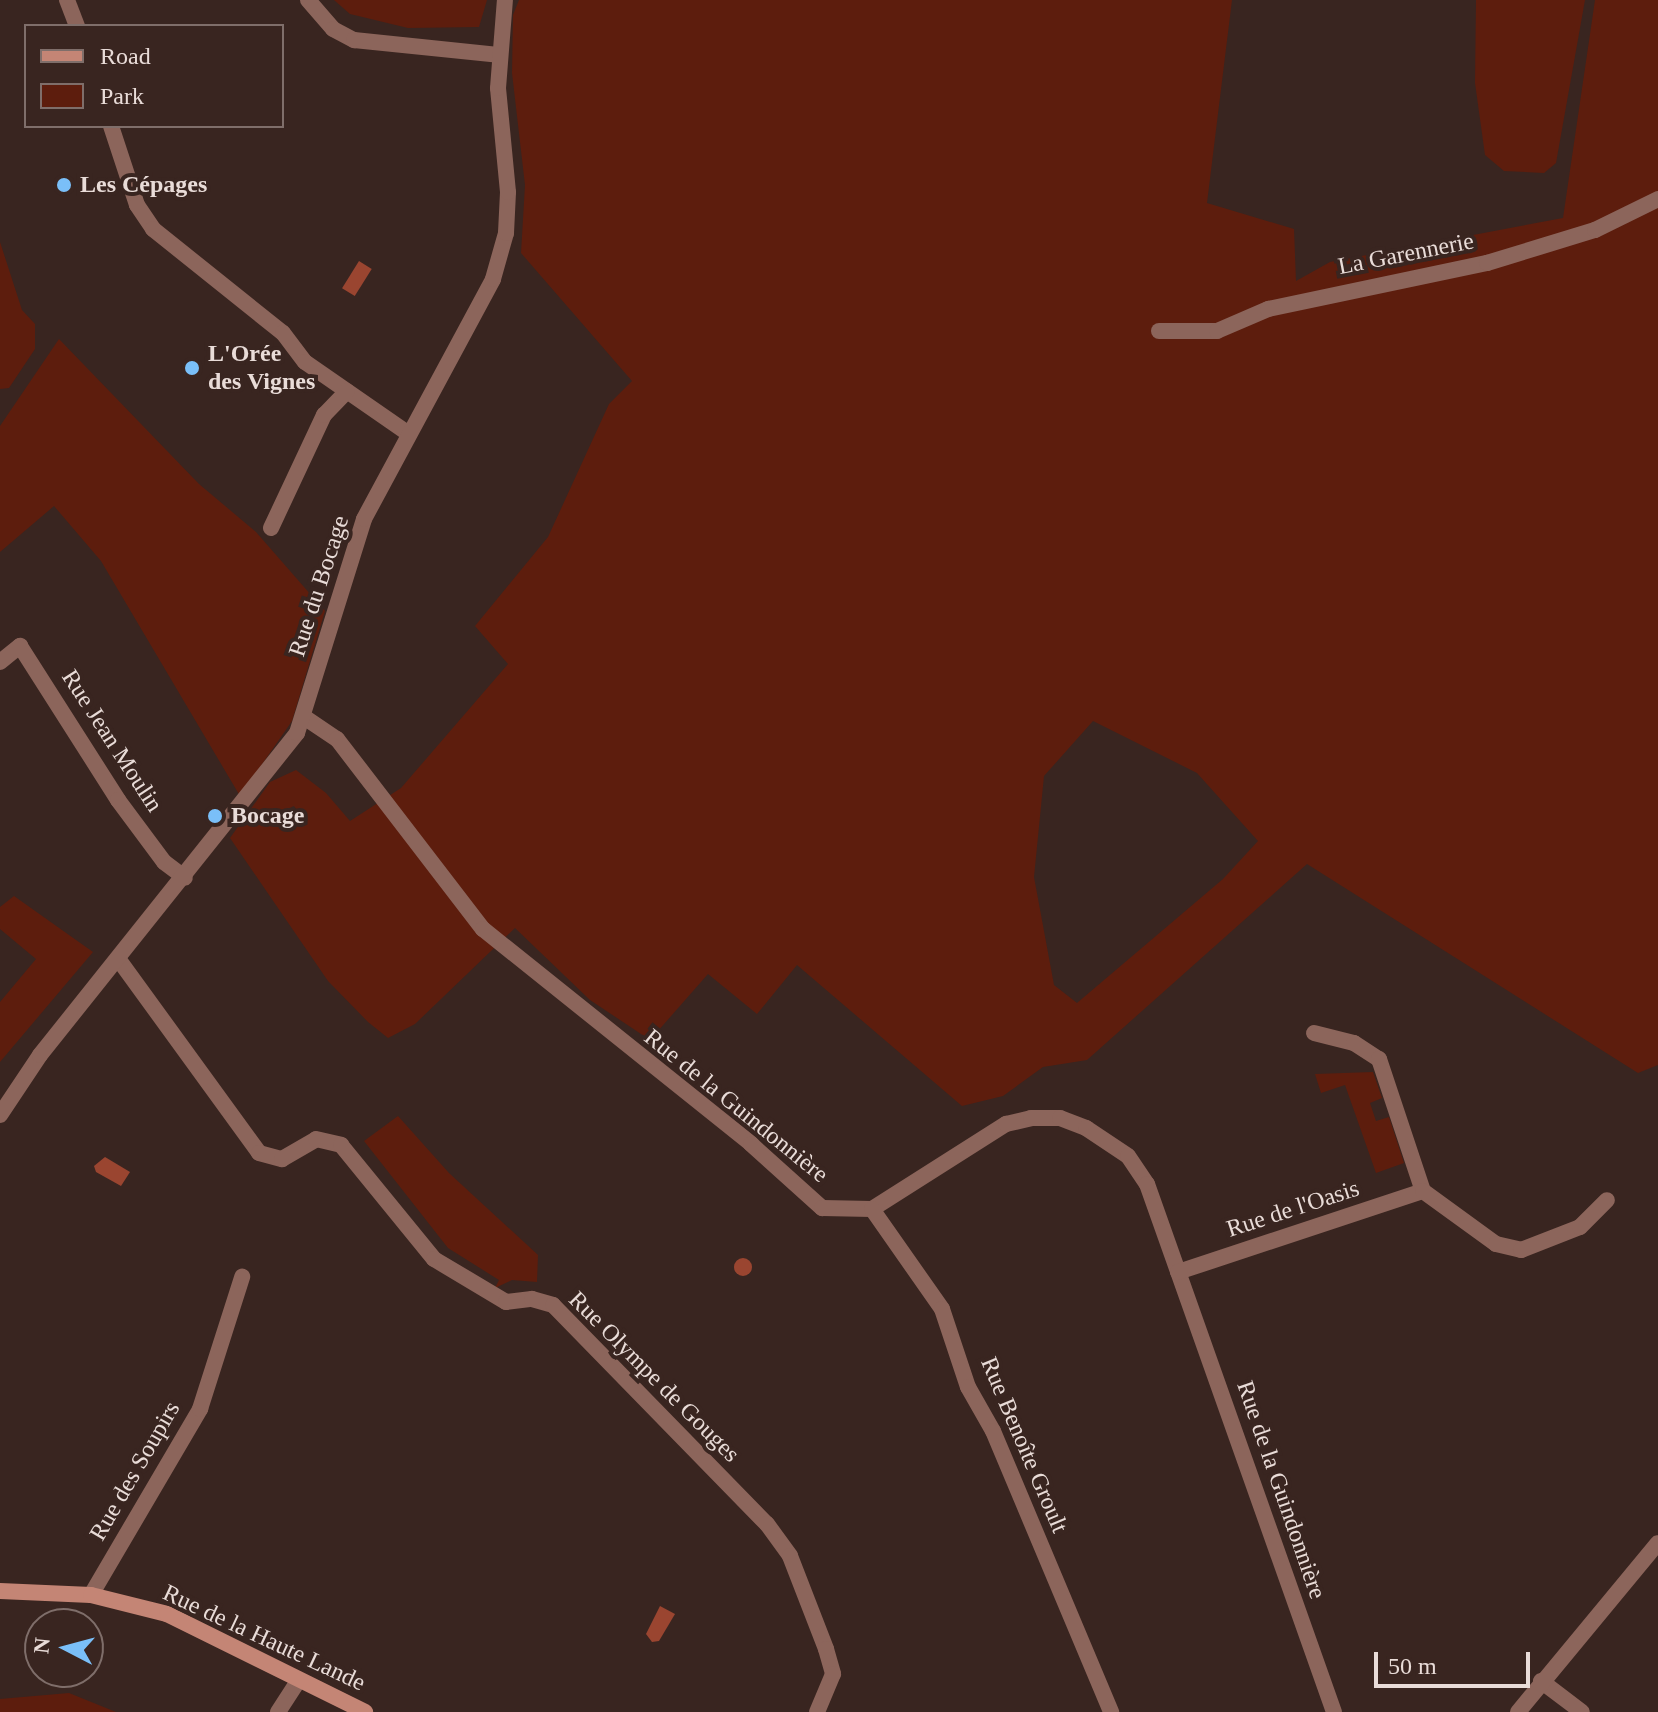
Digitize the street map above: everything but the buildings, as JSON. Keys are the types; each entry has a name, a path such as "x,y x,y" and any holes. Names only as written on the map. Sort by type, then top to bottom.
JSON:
{"street":[{"path":"67,0 76,24"},
{"path":"308,0 333,29 354,40 498,55"},
{"name":"Rue du Bocage","path":"0,1115 40,1055 289,747 304,717 364,519 493,279 506,233 508,192 498,55 505,0"},
{"path":"112,128 137,205 153,229 283,333 305,362 409,434"},
{"name":"La Garennerie","path":"1159,331 1217,331 1268,309 1487,263 1595,230 1658,199"},
{"path":"271,528 324,415 347,391"},
{"name":"Rue Jean Moulin","path":"0,662 20,646 118,800 164,862 185,878"},
{"name":"Rue de la Guindonnière","path":"304,717 337,739 483,929 751,1144 822,1208 872,1209 1006,1124 1060,1118 1106,1138 1128,1156 1147,1184 1334,1712"},
{"name":"Rue Olympe de Gouges","path":"119,960 259,1153 282,1159 316,1139 341,1145 434,1259 506,1302 532,1299 553,1305 767,1524 790,1556 833,1674 817,1712"},
{"path":"1314,1033 1354,1043 1379,1059 1423,1191 1496,1244 1521,1250 1580,1227 1607,1200"},
{"name":"Rue de l'Oasis","path":"1178,1272 1423,1191"},
{"name":"Rue Benoîte Groult","path":"872,1209 942,1309 968,1387 993,1431 1111,1712"},
{"name":"Rue des Soupirs","path":"91,1595 200,1409 242,1277"},
{"path":"1518,1712 1658,1543"},
{"name":"Rue de la Haute Lande","path":"0,1591 91,1595 167,1614 365,1712"},
{"path":"278,1712 299,1680"},
{"path":"1541,1681 1582,1712"}],"green space":[{"path":"334,0 487,0 479,27 408,28 350,14"},
{"path":"519,0 1232,0 1207,203 1294,229 1296,281 1330,262 1563,218 1595,0 1658,0 1658,1065 1638,1073 1307,864 1087,1060 1043,1067 1003,1096 962,1106 797,965 757,1014 708,974 650,1040 590,1000 515,928 415,1024 388,1038 368,1022 328,981 230,838 270,782 296,770 326,793 350,821 401,788 508,664 475,626 548,537 609,404 632,381 521,253 525,185 512,73 513,15","holes":["1093,721 1197,773 1258,841 1223,879 1077,1003 1054,985 1034,877 1044,776"]},
{"path":"1476,0 1585,0 1556,163 1544,173 1504,171 1485,155 1475,83"},
{"path":"0,242 22,310 35,324 35,349 9,388 0,389"},
{"path":"59,339 199,484 256,532 325,611 292,721 240,796 101,561 54,506 0,552 0,426"},
{"path":"14,896 93,952 0,1062 0,1002 36,959 0,929 0,907"},
{"path":"1373,1072 1382,1098 1370,1103 1376,1121 1389,1117 1404,1163 1376,1173 1345,1085 1321,1093 1315,1074"},
{"path":"398,1116 449,1173 538,1255 537,1282 512,1280 495,1288 499,1280 448,1248 364,1141"},
{"path":"69,1693 116,1712 0,1712 0,1699"}],"shaded area":[{"path":"359,261 372,269 355,296 342,288"},
{"path":"105,1157 130,1172 121,1186 96,1172 94,1166"},
{"path":"739,1258 747,1258 752,1267 750,1274 739,1276 734,1271 734,1263"},
{"path":"660,1606 675,1614 659,1641 652,1642 646,1634"}],"place":[{"name":"Les Cépages","path":"64,185"},
{"name":"L'Orée des Vignes","path":"192,368"},
{"name":"Bocage","path":"215,816"}]}
